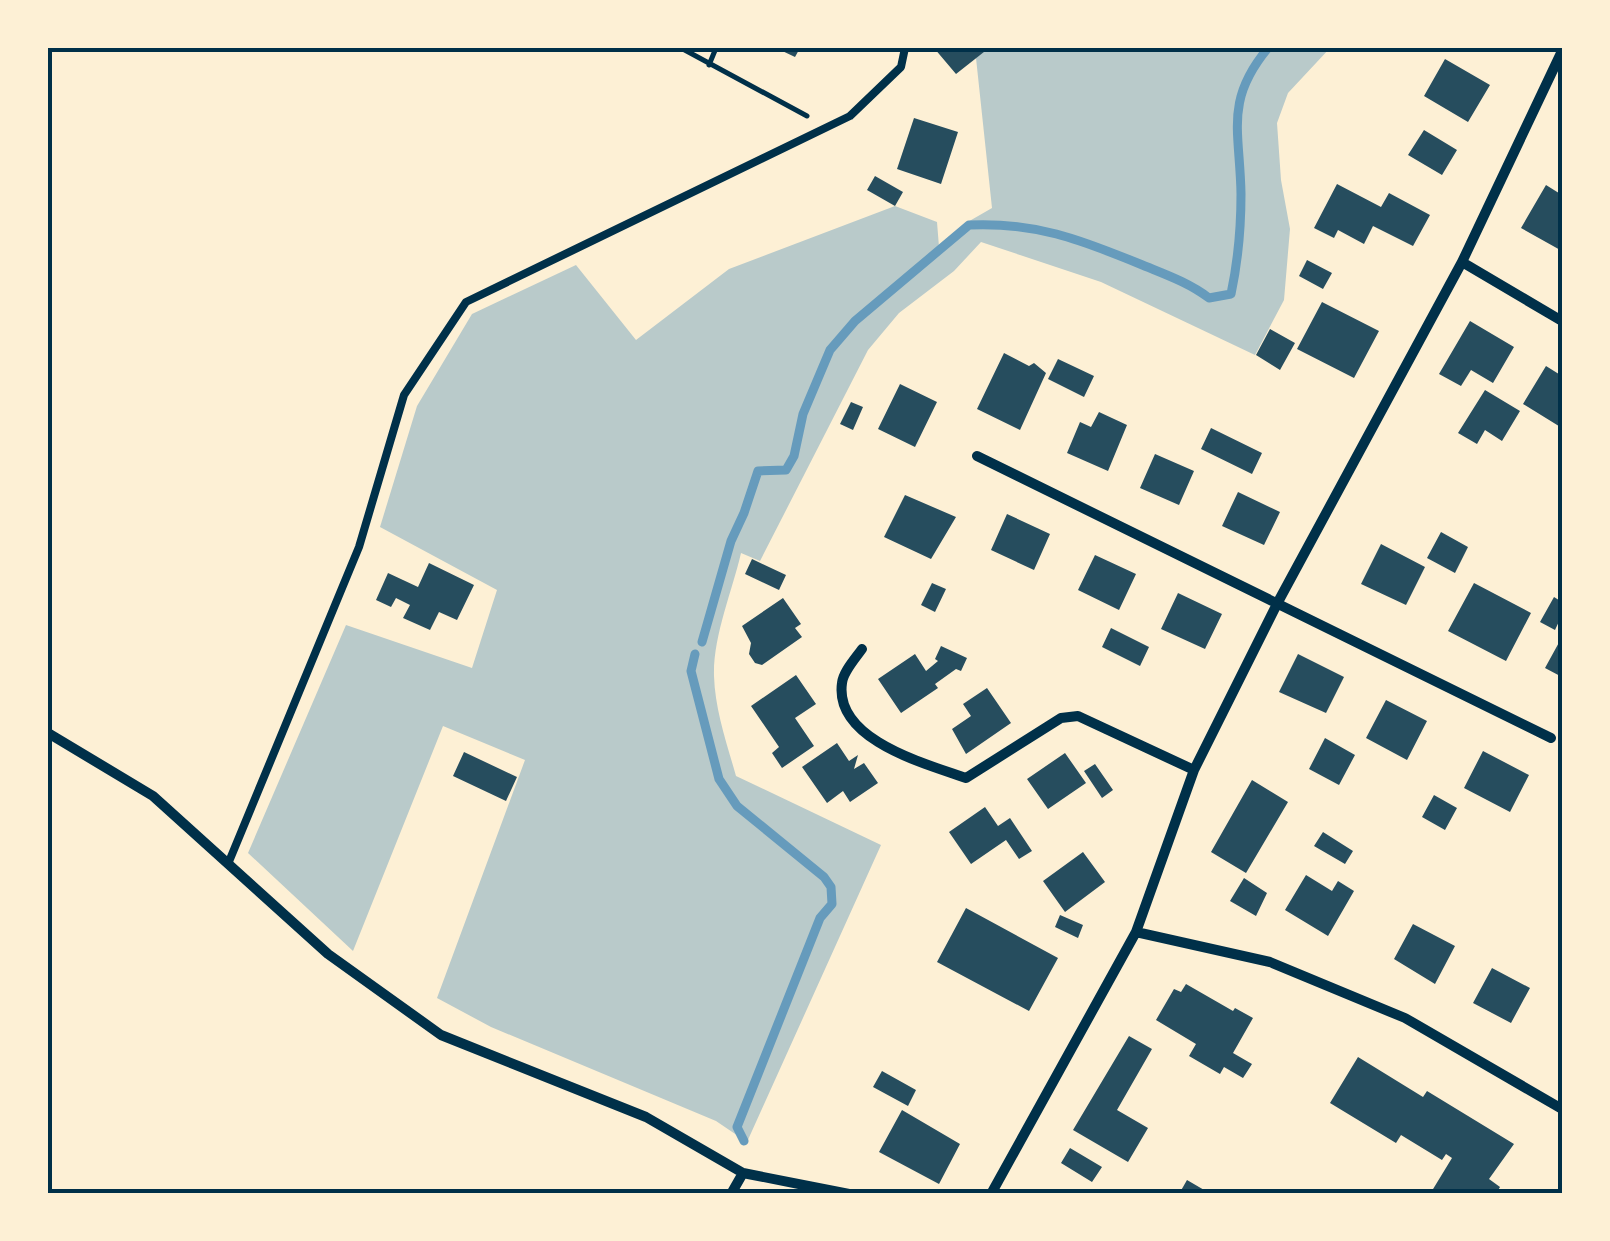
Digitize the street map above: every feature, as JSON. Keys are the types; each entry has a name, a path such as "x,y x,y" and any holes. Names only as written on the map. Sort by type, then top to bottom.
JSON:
{"street":[{"path":"991,1194 1136,932 1194,770 1278,602 1462,262 1562,50"},
{"path":"1462,262 1562,321"},
{"path":"977,456 1552,738"},
{"path":"862,649 842,680 843,704 852,719 892,753 966,778 1061,718 1078,716 1194,770"},
{"path":"48,733 153,796 328,954 440,1035 646,1116 743,1173 849,1194"},
{"path":"1136,932 1270,962 1405,1018 1562,1110"},
{"path":"731,1194 743,1173"}],"lane":[{"path":"228,864 358,546 404,395 466,302 850,116 902,68 905,48"}],"path":[{"path":"681,48 827,126"},
{"path":"710,66 716,48"}],"shaded area":[{"path":"988,48 1330,48 1288,93 1277,123 1290,229 1284,300 1255,355 1101,282 981,242 954,271 899,313 868,350 760,561 741,553 717,645 717,701 736,776 881,845 747,1142 716,1121 491,1027 437,998 525,760 443,726 353,951 248,853 346,625 472,668 497,590 380,527 417,406 472,314 576,265 636,340 729,269 895,206 937,222 939,247 966,223 992,208 976,58"}],"building":[{"path":"776,48 800,48 795,57"},
{"path":"934,48 989,48 956,74"},
{"path":"1445,59 1490,85 1468,122 1424,96"},
{"path":"914,118 958,132 941,184 897,169"},
{"path":"1424,130 1457,150 1442,175 1408,155"},
{"path":"875,176 903,192 895,206 867,190"},
{"path":"1337,184 1381,207 1389,193 1430,215 1413,246 1373,226 1364,244 1338,230 1334,238 1314,228"},
{"path":"1546,185 1562,195 1562,251 1521,228"},
{"path":"1307,260 1332,273 1323,289 1299,276"},
{"path":"1322,302 1379,331 1354,378 1297,349"},
{"path":"1470,321 1514,347 1493,383 1471,370 1461,386 1439,374"},
{"path":"1270,329 1295,343 1280,370 1256,355"},
{"path":"1004,353 1029,366 1034,363 1046,373 1020,430 977,409"},
{"path":"1058,359 1094,376 1084,397 1048,379"},
{"path":"1546,366 1562,376 1562,428 1523,404"},
{"path":"900,384 937,402 915,447 878,429"},
{"path":"1485,390 1520,411 1502,441 1485,430 1477,444 1458,433"},
{"path":"851,402 863,407 853,430 840,424"},
{"path":"1099,412 1127,425 1108,471 1067,453 1080,422 1091,427"},
{"path":"1211,428 1262,453 1252,474 1201,449"},
{"path":"1155,454 1194,471 1179,505 1140,488"},
{"path":"1238,492 1280,512 1264,545 1222,526"},
{"path":"905,495 956,517 931,559 884,537"},
{"path":"1007,514 1050,534 1034,570 991,550"},
{"path":"1441,532 1468,547 1455,573 1427,558"},
{"path":"1381,544 1425,567 1406,605 1361,584"},
{"path":"1095,555 1136,574 1119,610 1078,590"},
{"path":"752,559 786,575 779,590 745,574"},
{"path":"429,563 474,585 457,620 439,612 430,630 403,618 410,605 396,598 391,607 376,600 388,573 418,587"},
{"path":"932,583 946,589 935,612 921,605"},
{"path":"1474,583 1531,613 1506,661 1448,631"},
{"path":"1178,593 1222,614 1205,649 1161,629"},
{"path":"1554,597 1562,602 1562,615 1555,630 1540,622"},
{"path":"783,598 801,624 795,628 802,637 762,665 755,663 742,626"},
{"path":"1111,628 1149,647 1140,666 1102,647"},
{"path":"1562,637 1562,677 1545,668"},
{"path":"941,646 967,658 961,671 956,669 935,684 938,688 901,713 878,679 915,654 926,671 938,661 935,659"},
{"path":"1298,654 1344,677 1326,713 1279,692"},
{"path":"796,675 816,704 795,718 814,746 782,768 772,753 779,747 751,706"},
{"path":"987,688 1011,723 966,754 952,729 971,716 963,704"},
{"path":"1386,700 1427,721 1407,760 1366,738"},
{"path":"1325,738 1355,755 1339,785 1309,769"},
{"path":"837,743 849,761 858,755 854,769 864,763 878,783 850,802 843,791 827,803 802,767"},
{"path":"1483,751 1529,775 1510,812 1464,788"},
{"path":"464,752 517,777 506,801 453,776"},
{"path":"1065,753 1086,783 1048,809 1027,779"},
{"path":"1095,764 1113,790 1102,798 1084,771"},
{"path":"1252,780 1288,802 1246,873 1211,852"},
{"path":"1434,795 1457,808 1445,830 1422,817"},
{"path":"985,807 998,826 1010,818 1032,851 1019,859 1006,840 971,864 949,832"},
{"path":"1323,832 1353,851 1345,864 1314,846"},
{"path":"1083,852 1105,882 1065,912 1043,881"},
{"path":"1306,875 1332,891 1338,881 1354,891 1328,936 1285,910"},
{"path":"1244,878 1267,893 1256,916 1230,901"},
{"path":"966,908 1058,958 1029,1011 937,962"},
{"path":"1060,915 1083,925 1078,938 1055,927"},
{"path":"1413,924 1455,946 1435,984 1394,959"},
{"path":"1492,968 1530,988 1511,1023 1473,1003"},
{"path":"1186,984 1253,1018 1233,1053 1252,1064 1243,1078 1224,1067 1220,1074 1189,1056 1196,1044 1156,1020 1174,989 1181,992"},
{"path":"1129,1036 1152,1049 1117,1110 1148,1128 1128,1162 1073,1130"},
{"path":"1358,1057 1423,1097 1427,1091 1514,1144 1489,1179 1500,1187 1496,1194 1430,1194 1452,1158 1446,1154 1442,1160 1401,1135 1396,1143 1330,1103"},
{"path":"882,1071 916,1090 908,1106 873,1087"},
{"path":"902,1110 960,1144 939,1184 879,1152"},
{"path":"1070,1148 1102,1167 1092,1182 1061,1163"},
{"path":"1187,1180 1211,1194 1179,1194"}],"waterway":[{"path":"702,642 731,541 758,471 786,470 794,456 803,414 830,350 855,321 969,225 1015,226 1056,234 1167,275 1209,298 1231,294 1240,219 1240,101 1245,84 1268,48"},
{"path":"695,654 691,671 719,779 737,806 824,877 831,887 832,904 820,918 737,1127 744,1141"}]}
